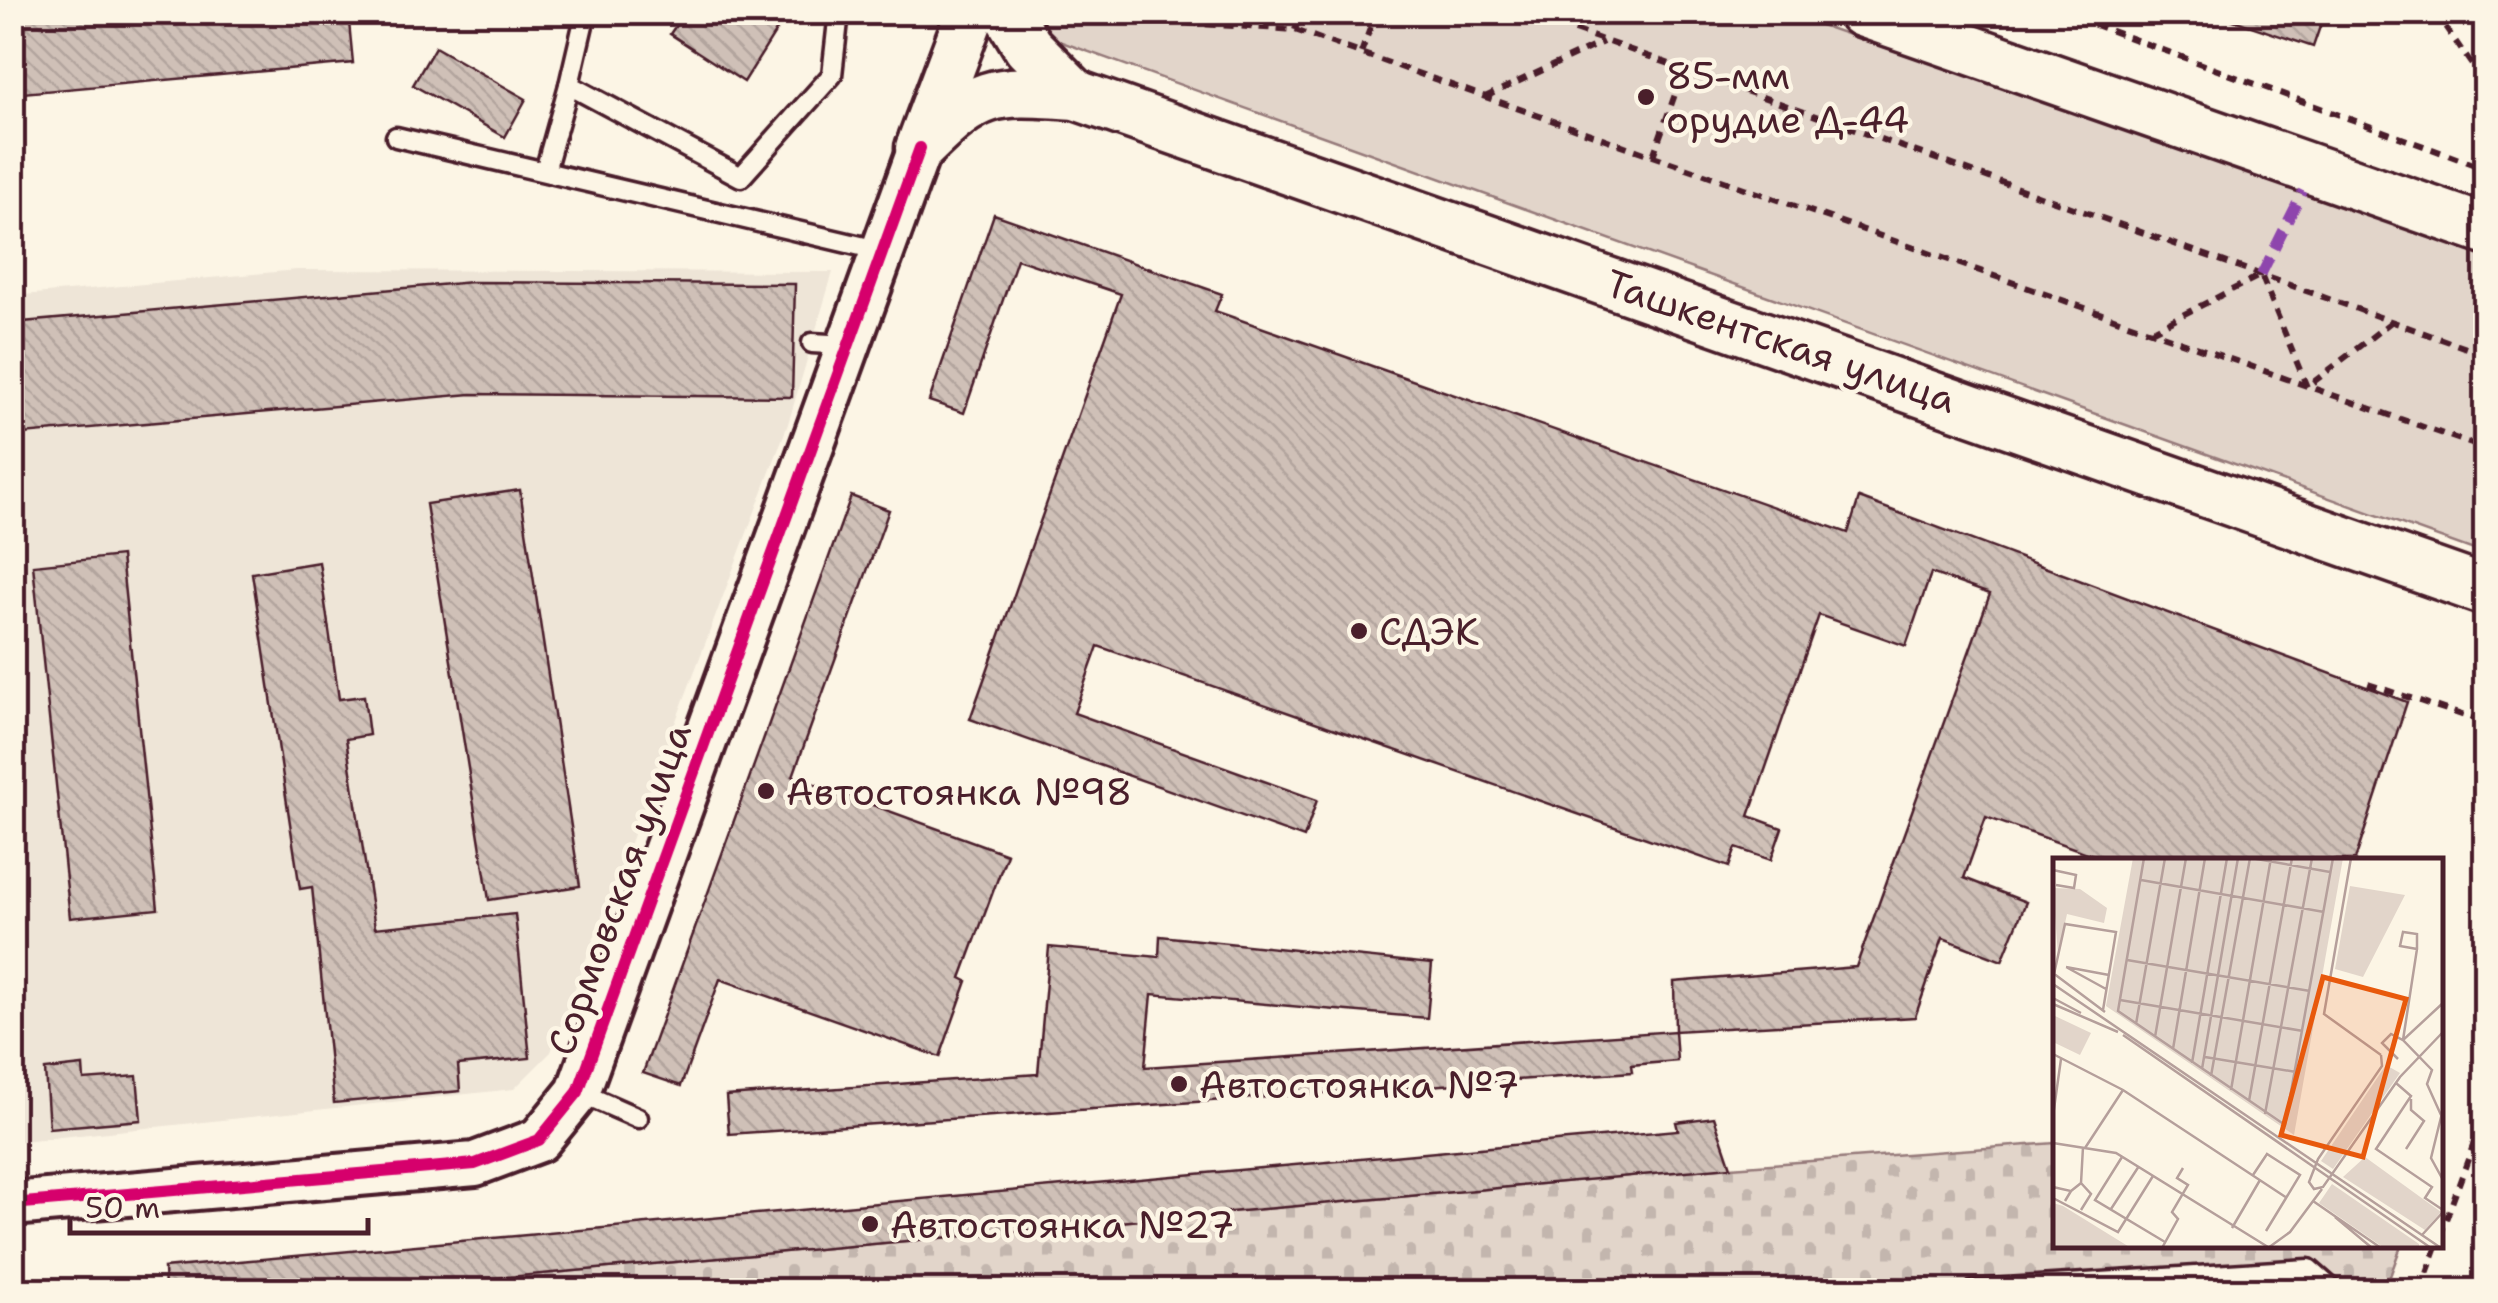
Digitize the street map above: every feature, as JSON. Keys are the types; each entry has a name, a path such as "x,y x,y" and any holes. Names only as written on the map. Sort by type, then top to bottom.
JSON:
{"main road":[{"path":"920,148 971,12"},
{"name":"Ташкентская улица","path":"1007,12 1028,47 1076,95"},
{"path":"1862,12 2486,230"},
{"name":"Ташкентская улица","path":"920,148 958,110 984,96 1008,91 1076,95 2486,591"}],"street":[{"name":"Сормовская улица","path":"12,1204 475,1164 538,1140 578,1092 829,344 882,250 920,148"}],"lane":[{"path":"545,171 586,12"},
{"path":"570,85 740,177 832,76 839,12"},
{"path":"396,136 882,250"},
{"path":"578,1092 638,1118"},
{"path":"1975,1290 2152,1284 2309,1269 2333,1290"}],"path":[{"path":"1295,30 1301,12"},
{"path":"1361,54 1376,12"},
{"path":"1524,12 2486,355"},
{"path":"2060,12 2486,169"},
{"path":"2435,12 2486,85"},
{"path":"1062,14 1295,30 2486,449"},
{"path":"1484,97 1604,41"},
{"path":"1653,156 1684,70"},
{"path":"2150,331 2261,275"},
{"path":"2261,275 2307,386"},
{"path":"2307,386 2392,322"},
{"path":"2368,684 2486,723"},
{"path":"2443,1228 2486,1110"},
{"path":"2421,1290 2436,1248"}],"shaded area":[{"path":"297,270 833,272 788,424 551,1052 514,1089 13,1142 13,296"}],"green space":[{"path":"1024,13 1786,13 2485,255 2485,554 1053,39"},
{"path":"2053,1143 2053,1248 2400,1248 2385,1290 363,1290 1731,1167"}],"building":[{"path":"348,12 353,63 12,94 12,15"},
{"path":"685,12 788,12 744,82 670,34"},
{"path":"2228,12 2325,12 2313,47 2227,18"},
{"path":"435,47 526,99 505,137 413,85"},
{"path":"994,214 1222,294 1215,311 1848,533 1859,498 2407,702 2356,858 2101,858 1986,817 1964,878 2026,902 2002,961 1943,938 1915,1017 1675,1031 1674,982 1856,967 1990,594 1931,573 1906,646 1819,615 1749,816 1782,828 1771,860 1736,848 1729,867 1098,646 1074,713 1317,800 1304,838 970,719 1121,294 1017,259 964,413 929,401"},
{"path":"472,282 795,284 792,397 471,394 12,435 12,323"},
{"path":"520,490 580,886 489,900 426,504"},
{"path":"851,496 889,510 793,776 1007,854 961,978 967,981 940,1057 720,979 681,1086 643,1073"},
{"path":"121,556 158,909 70,918 33,565"},
{"path":"319,562 339,699 364,696 369,735 346,739 375,928 515,914 530,1058 458,1065 460,1091 334,1103 312,887 300,889 252,573"},
{"path":"1160,936 1432,964 1427,1018 1152,994 1145,1067 1675,1031 1677,1061 1631,1065 1632,1072 729,1134 726,1096 1038,1074 1049,947 1159,957"},
{"path":"83,1066 84,1080 137,1076 141,1120 49,1128 45,1070"},
{"name":"Автостоянка №27","path":"1714,1117 1731,1167 363,1290 165,1290 164,1268 1678,1130 1676,1122"}],"marked path":[{"path":"2261,275 2303,191"}],"cycle path":[{"path":"12,1204 475,1164 539,1140 578,1092 920,148"}],"place":[{"name":"85-мм орудие Д-44","path":"1646,97"},
{"name":"СДЭК","path":"1359,631"},
{"name":"Автостоянка №98","path":"766,791"},
{"name":"Автостоянка №7","path":"1179,1084"},
{"name":"Автостоянка №27","path":"870,1224"}]}
